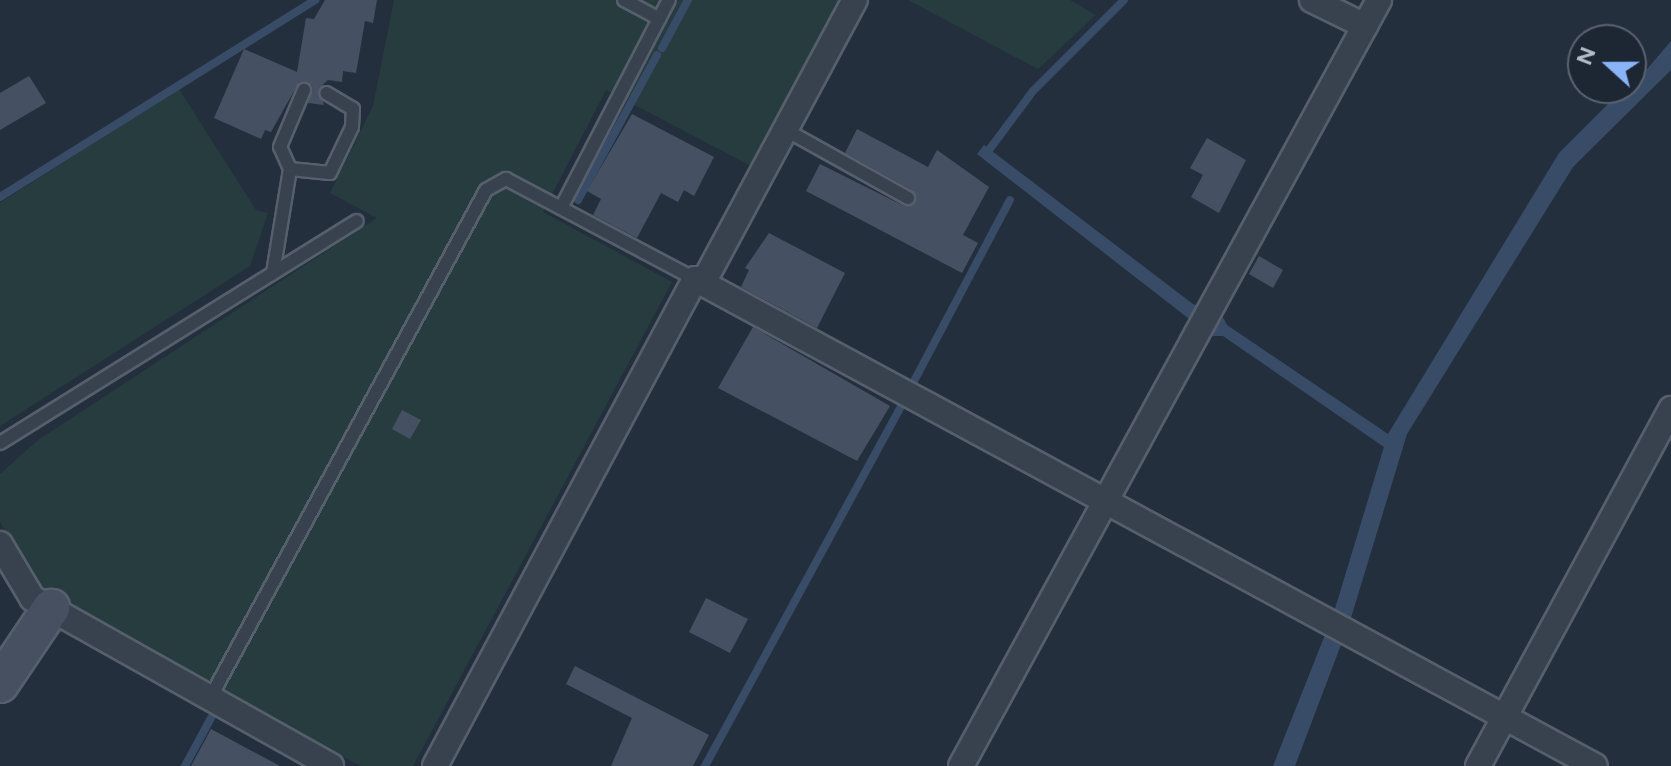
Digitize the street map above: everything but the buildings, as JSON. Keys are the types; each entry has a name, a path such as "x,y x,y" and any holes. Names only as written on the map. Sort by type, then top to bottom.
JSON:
{"street":[{"path":"435,766 855,0"},
{"path":"1312,0 1365,26"},
{"path":"961,766 1379,0"},
{"path":"699,281 1595,766"},
{"path":"1478,766 1671,409"},
{"path":"0,544 32,598 208,702 331,766"},
{"path":"0,684 51,608"}],"lane":[{"path":"624,0 659,19"},
{"path":"561,208 669,0"},
{"path":"273,273 290,169 280,147 304,90"},
{"path":"290,169 330,173 347,138 353,109 326,93"},
{"path":"784,129 908,198"},
{"path":"208,702 486,190 506,179 699,281"},
{"path":"0,443 357,221"}],"green space":[{"path":"394,0 845,0 753,167 606,90 543,212 672,282 413,766 361,766 184,676 38,588 0,522 0,474 38,440 377,218 330,193 373,106"},
{"path":"908,0 1070,0 1096,15 1038,69"},
{"path":"179,89 256,210 268,213 250,266 0,426 0,203"}],"water":[{"path":"1671,41 1671,70 1647,94 1647,69"},
{"path":"1608,104 1637,104 1573,167 1407,434 1350,621 1295,766 1273,766 1334,612 1384,447 1223,336 1211,336 977,154 984,145 1193,304 1221,314 1227,325 1388,434 1559,153"}],"waterway":[{"path":"0,197 315,0"},
{"path":"662,48 688,0"},
{"path":"986,154 1033,91 1124,0"},
{"path":"578,200 657,55"},
{"path":"913,383 1010,200"},
{"path":"705,766 902,405"},
{"path":"185,766 211,718"}]}
